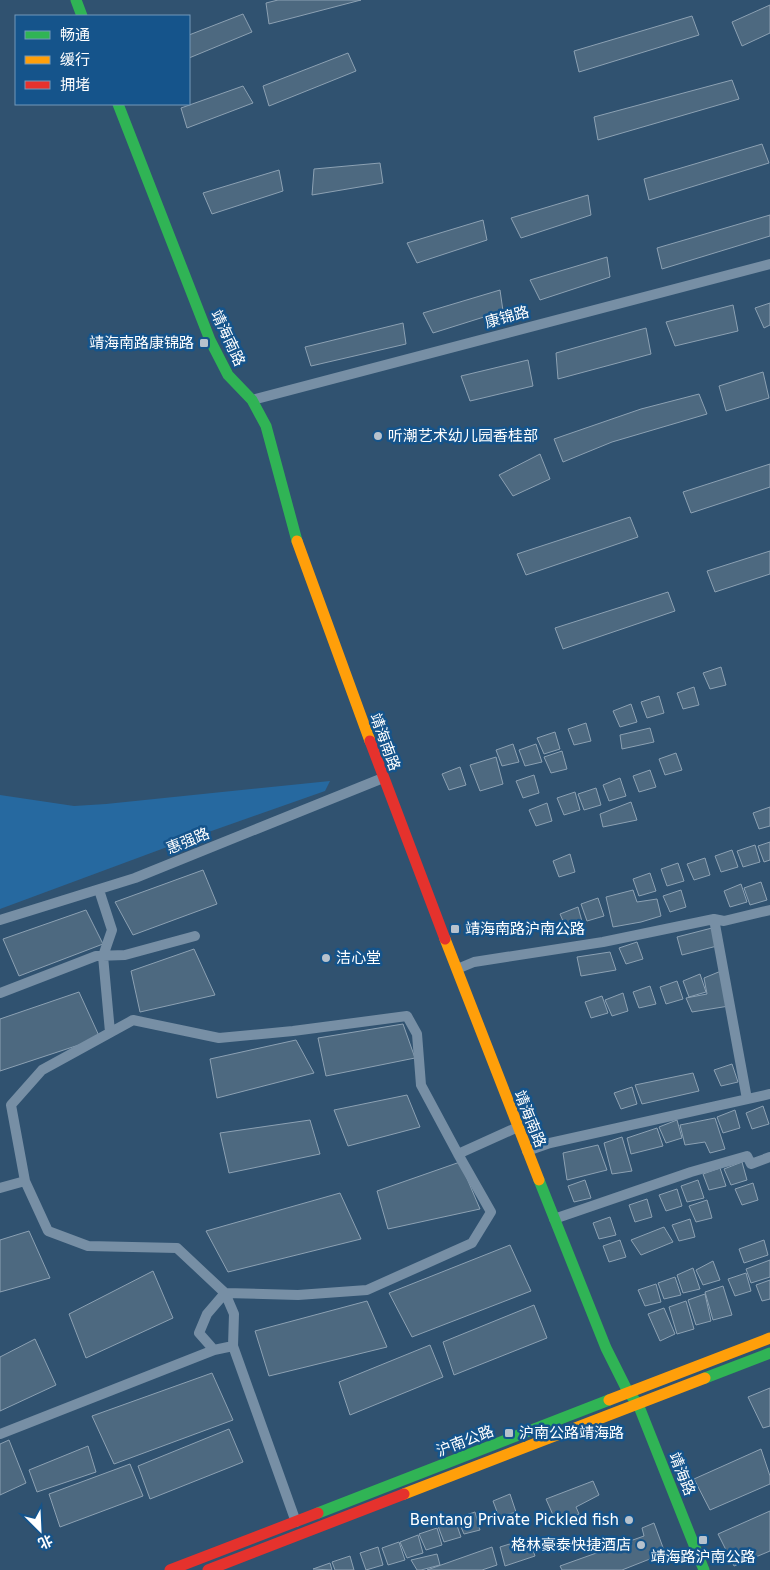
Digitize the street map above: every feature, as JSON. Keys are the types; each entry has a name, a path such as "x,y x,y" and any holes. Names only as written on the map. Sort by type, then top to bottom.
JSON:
{"street":[{"path":"76,0 82,15"},
{"name":"靖海南路","path":"118,105 210,340 228,375 252,400 266,426 301,555 382,778 554,1219 606,1348 628,1392"},
{"name":"康锦路","path":"252,400 770,264"},
{"name":"惠强路","path":"0,920 135,878 382,778"},
{"path":"99,890 112,930 103,956 110,1032"},
{"path":"457,969 474,962 603,942 714,919 724,921 770,910"},
{"path":"714,919 747,1099"},
{"path":"0,993 96,956 125,955 195,936"},
{"path":"225,1293 298,1295 367,1290 472,1243 491,1212 421,1085 417,1034 407,1016 293,1031 219,1038 133,1020 42,1070 11,1105 25,1181 48,1231 88,1246 177,1248 225,1293 234,1314 233,1346 296,1522"},
{"path":"527,1151 550,1143 770,1094"},
{"path":"458,1154 518,1127"},
{"path":"554,1219 691,1172 747,1156 751,1164 770,1158"},
{"path":"0,1188 25,1181"},
{"path":"214,1350 199,1333 207,1314 225,1293"},
{"name":"沪南公路","path":"170,1570 770,1338"},
{"path":"0,1434 214,1350 233,1346"},
{"name":"沪南公路","path":"208,1570 770,1353"},
{"name":"靖海路","path":"628,1392 638,1404 704,1570"}],"shaded area":[{"path":"330,781 325,791 0,909 0,795 74,806"}],"building":[{"path":"278,0 361,0 269,24 266,3"},
{"path":"770,5 770,33 742,46 732,22"},
{"path":"243,14 252,32 190,58 190,35"},
{"path":"692,16 699,35 579,72 574,51"},
{"path":"348,53 356,71 269,106 263,86"},
{"path":"732,80 739,99 598,140 594,117"},
{"path":"243,86 253,103 187,128 181,108"},
{"path":"762,144 769,163 649,200 644,179"},
{"path":"380,163 383,183 312,195 314,169"},
{"path":"279,170 283,191 212,214 203,193"},
{"path":"588,195 591,215 521,238 511,218"},
{"path":"770,215 770,236 662,269 657,248"},
{"path":"483,220 487,240 417,263 407,243"},
{"path":"607,257 610,277 540,300 530,280"},
{"path":"500,290 503,311 433,333 423,313"},
{"path":"770,303 770,325 764,328 755,308"},
{"path":"733,305 738,331 675,346 666,322"},
{"path":"403,323 406,344 311,366 305,347"},
{"path":"646,328 651,354 558,379 556,353"},
{"path":"528,360 533,386 470,401 461,376"},
{"path":"763,372 769,398 726,411 719,386"},
{"path":"699,394 707,414 612,442 563,462 554,439 641,409"},
{"path":"540,454 550,479 513,496 499,475"},
{"path":"770,464 770,487 691,513 683,492"},
{"path":"630,517 638,537 526,575 517,554"},
{"path":"770,551 770,574 715,592 707,571"},
{"path":"668,592 675,611 563,649 555,628"},
{"path":"721,667 726,685 710,689 703,673"},
{"path":"694,687 699,705 683,709 677,693"},
{"path":"659,696 664,713 647,718 641,702"},
{"path":"631,704 637,722 620,727 613,711"},
{"path":"586,723 591,741 574,745 568,729"},
{"path":"650,728 654,742 622,749 620,735"},
{"path":"555,732 560,749 544,754 537,738"},
{"path":"513,744 519,762 502,766 496,750"},
{"path":"536,744 542,762 525,766 519,750"},
{"path":"562,751 567,769 551,773 544,757"},
{"path":"676,753 682,770 665,775 659,759"},
{"path":"496,757 503,784 480,791 470,765"},
{"path":"460,767 466,785 449,790 442,774"},
{"path":"650,770 656,787 639,792 633,776"},
{"path":"534,775 539,793 523,798 516,781"},
{"path":"620,778 626,796 609,801 603,785"},
{"path":"596,788 601,805 584,810 578,794"},
{"path":"575,792 580,810 564,815 557,798"},
{"path":"631,802 637,820 603,827 600,814"},
{"path":"547,803 552,821 536,826 529,810"},
{"path":"770,807 770,826 759,829 753,813"},
{"path":"770,842 770,860 764,862 758,846"},
{"path":"755,845 760,862 743,867 737,851"},
{"path":"732,850 738,867 721,872 715,856"},
{"path":"570,854 575,872 559,877 553,861"},
{"path":"705,858 710,875 694,880 687,864"},
{"path":"678,863 684,881 667,886 661,869"},
{"path":"203,870 217,904 133,935 115,902"},
{"path":"650,873 656,891 639,896 633,879"},
{"path":"761,882 767,900 750,905 744,888"},
{"path":"741,884 747,902 730,907 724,891"},
{"path":"633,890 637,902 657,899 661,916 613,927 606,897"},
{"path":"681,890 686,907 670,912 663,896"},
{"path":"598,898 604,916 587,921 581,904"},
{"path":"578,907 583,925 567,930 560,914"},
{"path":"86,910 103,944 19,976 3,939"},
{"path":"712,928 717,946 682,955 677,937"},
{"path":"637,942 643,959 626,964 619,948"},
{"path":"194,949 215,995 140,1012 131,971"},
{"path":"610,952 616,970 581,976 577,957"},
{"path":"721,971 729,1006 692,1012 686,998 707,994 704,978"},
{"path":"700,974 706,992 689,997 683,981"},
{"path":"677,981 683,999 666,1004 660,987"},
{"path":"650,986 656,1004 639,1008 633,992"},
{"path":"79,992 100,1038 0,1071 0,1019"},
{"path":"623,993 628,1011 612,1016 605,1000"},
{"path":"602,996 608,1013 591,1018 585,1002"},
{"path":"403,1024 415,1058 326,1076 318,1038"},
{"path":"296,1040 314,1073 217,1098 210,1059"},
{"path":"732,1064 738,1082 721,1086 714,1070"},
{"path":"693,1073 699,1091 642,1104 635,1085"},
{"path":"632,1087 637,1104 621,1109 614,1093"},
{"path":"407,1095 420,1127 348,1146 334,1110"},
{"path":"763,1106 769,1124 752,1129 746,1113"},
{"path":"735,1110 740,1128 723,1133 717,1117"},
{"path":"715,1118 725,1149 710,1153 705,1142 685,1145 680,1125"},
{"path":"310,1120 320,1154 229,1173 220,1133"},
{"path":"677,1120 682,1138 666,1143 659,1127"},
{"path":"657,1128 663,1146 631,1154 627,1138"},
{"path":"622,1137 632,1171 612,1174 604,1143"},
{"path":"598,1145 607,1170 567,1180 563,1153"},
{"path":"460,1162 480,1209 388,1229 377,1191"},
{"path":"742,1162 747,1180 731,1185 724,1169"},
{"path":"720,1168 726,1186 709,1190 703,1174"},
{"path":"585,1180 591,1198 574,1202 568,1186"},
{"path":"698,1180 704,1198 687,1202 681,1186"},
{"path":"753,1183 758,1200 742,1205 735,1189"},
{"path":"677,1189 682,1206 666,1211 659,1195"},
{"path":"340,1193 361,1239 228,1272 206,1231"},
{"path":"647,1199 652,1217 635,1222 629,1205"},
{"path":"707,1200 712,1218 696,1222 689,1206"},
{"path":"610,1217 616,1235 599,1239 593,1223"},
{"path":"690,1219 695,1237 679,1241 672,1225"},
{"path":"664,1227 673,1242 641,1255 631,1240"},
{"path":"29,1231 50,1278 0,1292 0,1240"},
{"path":"620,1240 626,1257 609,1262 603,1246"},
{"path":"764,1240 768,1255 744,1263 739,1249"},
{"path":"510,1245 531,1291 412,1337 389,1293"},
{"path":"770,1260 770,1277 751,1283 746,1269"},
{"path":"713,1261 720,1280 703,1285 696,1270"},
{"path":"693,1268 700,1289 683,1293 677,1275"},
{"path":"153,1271 173,1318 86,1358 69,1314"},
{"path":"746,1273 751,1291 735,1296 728,1279"},
{"path":"675,1277 681,1295 664,1299 658,1283"},
{"path":"770,1280 770,1299 762,1301 756,1285"},
{"path":"656,1284 661,1302 645,1306 638,1290"},
{"path":"723,1286 732,1315 713,1320 705,1292"},
{"path":"705,1294 711,1321 696,1325 688,1300"},
{"path":"367,1301 387,1347 269,1376 255,1331"},
{"path":"686,1301 694,1329 677,1334 669,1307"},
{"path":"534,1305 547,1338 454,1375 443,1342"},
{"path":"664,1308 675,1334 660,1341 648,1314"},
{"path":"35,1339 56,1385 0,1411 0,1357"},
{"path":"430,1345 443,1377 350,1415 339,1382"},
{"path":"212,1373 233,1420 114,1464 92,1416"},
{"path":"770,1388 770,1426 763,1428 748,1397"},
{"path":"229,1429 243,1462 150,1499 138,1466"},
{"path":"9,1440 26,1483 0,1495 0,1444"},
{"path":"88,1446 96,1472 37,1492 29,1470"},
{"path":"761,1449 770,1476 770,1484 710,1510 694,1479"},
{"path":"130,1464 143,1496 60,1527 49,1494"},
{"path":"593,1481 599,1495 576,1507 579,1514 557,1524 546,1499"},
{"path":"510,1494 516,1512 499,1517 493,1501"},
{"path":"770,1511 770,1551 734,1566 718,1534"},
{"path":"475,1512 480,1530 464,1534 457,1518"},
{"path":"455,1520 461,1537 444,1542 438,1526"},
{"name":"格林豪泰快捷酒店","path":"654,1523 665,1553 622,1570 562,1570 560,1566 644,1536 642,1528"},
{"path":"437,1528 442,1545 426,1550 419,1534"},
{"path":"418,1535 423,1553 407,1558 400,1542"},
{"path":"529,1538 535,1556 505,1566 500,1547"},
{"path":"399,1542 405,1560 388,1565 382,1548"},
{"path":"378,1547 383,1565 366,1570 360,1553"},
{"path":"492,1547 497,1565 482,1570 427,1570"},
{"path":"437,1554 440,1565 421,1570 417,1570 411,1560"},
{"path":"350,1556 354,1570 335,1570 332,1562"},
{"path":"330,1563 332,1570 313,1569"}],"traffic: fast":[{"path":"76,0 82,15"},
{"path":"118,105 210,340 228,375 252,400 266,426 297,541"},
{"path":"539,1180 606,1348 628,1392 638,1404 704,1570"},
{"path":"705,1378 770,1353"},
{"path":"318,1513 609,1400"}],"traffic: slow":[{"path":"297,541 370,741"},
{"path":"445,939 539,1180"},
{"path":"609,1400 770,1338"},
{"path":"404,1494 705,1378"}],"traffic: jam":[{"path":"370,741 445,939"},
{"path":"208,1570 404,1494"},
{"path":"170,1570 318,1513"}],"place":[{"name":"靖海南路康锦路","path":"204,343"},
{"name":"听潮艺术幼儿园香桂部","path":"378,436"},
{"name":"靖海南路沪南公路","path":"455,929"},
{"name":"洁心堂","path":"326,958"},
{"name":"沪南公路靖海路","path":"509,1433"},
{"name":"Bentang Private Pickled fish","path":"629,1520"},
{"name":"靖海路沪南公路","path":"703,1540"},
{"name":"格林豪泰快捷酒店","path":"641,1545"}]}
